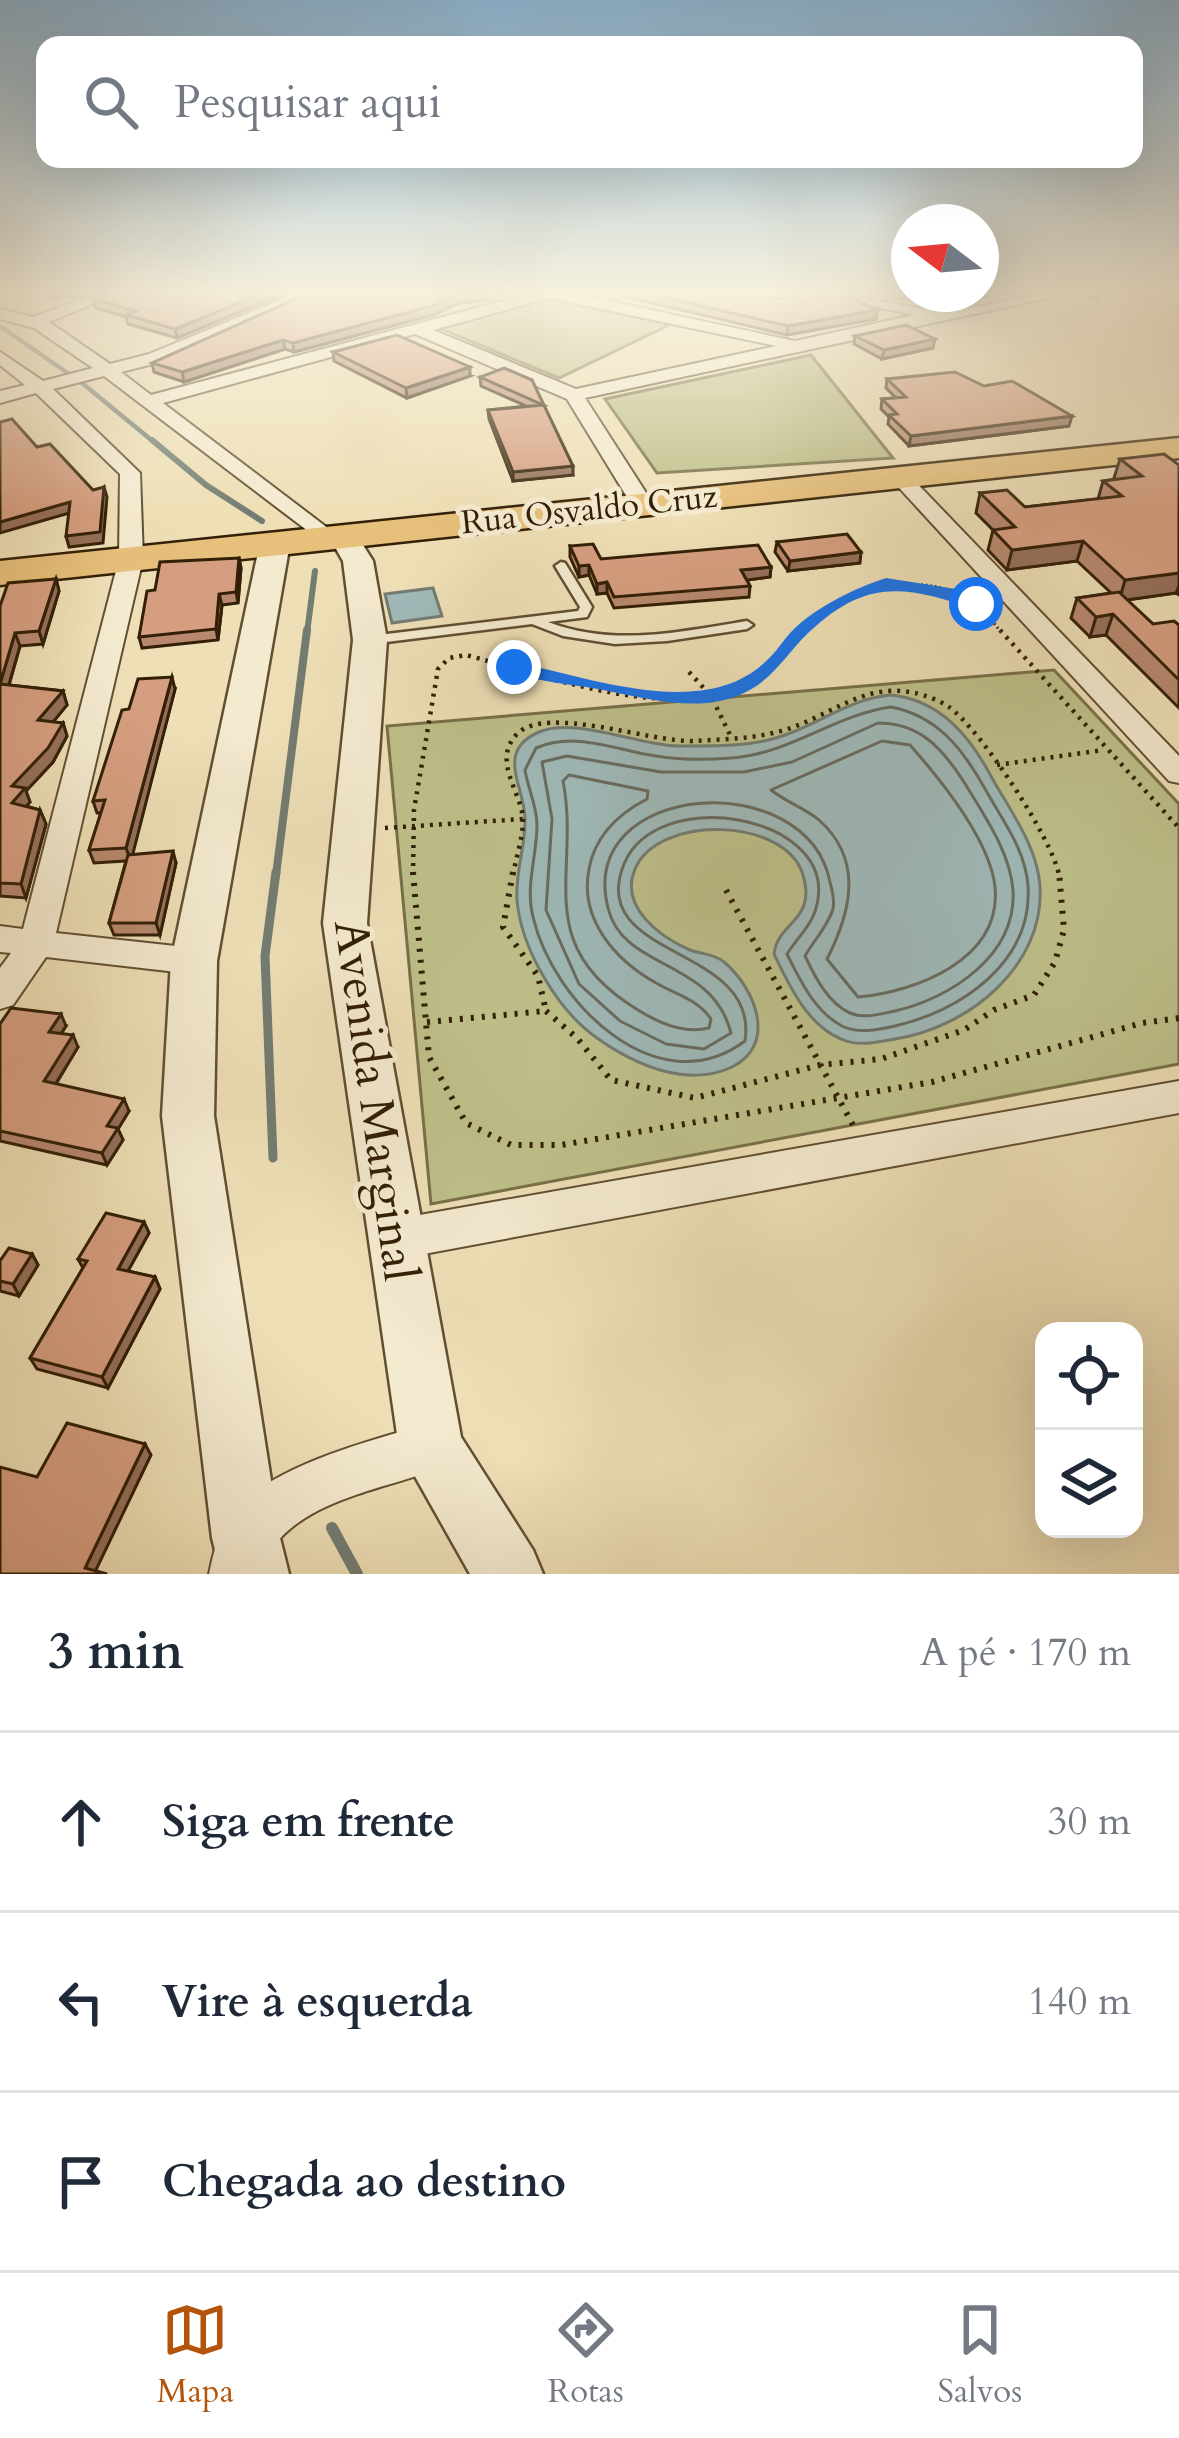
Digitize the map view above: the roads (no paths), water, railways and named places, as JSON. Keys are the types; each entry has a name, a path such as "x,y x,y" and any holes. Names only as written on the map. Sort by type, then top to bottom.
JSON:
{"highway":[{"name":"Rua Osvaldo Cruz","path":"0,573 898,475 1172,454"}],"street":[{"path":"0,995 36,944 131,559 130,473 52,385 16,366"},
{"path":"93,366 149,401 334,536"},
{"path":"0,397 125,366"},
{"path":"149,401 280,366"},
{"path":"506,366 574,395 706,366"},
{"path":"574,395 641,502"},
{"path":"898,475 1179,773"},
{"name":"Avenida Marginal","path":"334,536 358,561 370,640 345,923 431,1448 509,1574"},
{"path":"245,1562 188,1116 194,961 275,542"},
{"path":"0,940 194,961"},
{"path":"397,1239 1179,1097"},
{"path":"245,1562 291,1500 356,1469 431,1448"}],"lane":[{"path":"370,640 586,610 561,566"},
{"path":"534,620 602,643 626,644 747,626"}],"water":[{"path":"433,588 442,616 392,623 385,594"},
{"path":"891,695 924,704 952,723 983,763 1029,843 1040,886 1038,915 1016,967 997,988 949,1022 922,1033 854,1043 829,1033 809,1014 774,954 805,902 803,875 792,856 773,842 748,833 694,831 648,851 635,869 633,896 655,929 690,950 720,959 735,973 757,1016 755,1045 732,1067 715,1073 680,1074 628,1057 582,1026 555,995 520,919 517,890 525,818 515,759 526,740 554,728 571,728 666,745 746,744 782,736 862,701"}],"waterway":[{"path":"58,366 155,443"},
{"path":"152,440 206,485 262,521"},
{"path":"307,633 315,571"},
{"path":"276,875 307,630"},
{"path":"273,1158 265,956 276,872"},
{"path":"332,1528 357,1574"}]}
